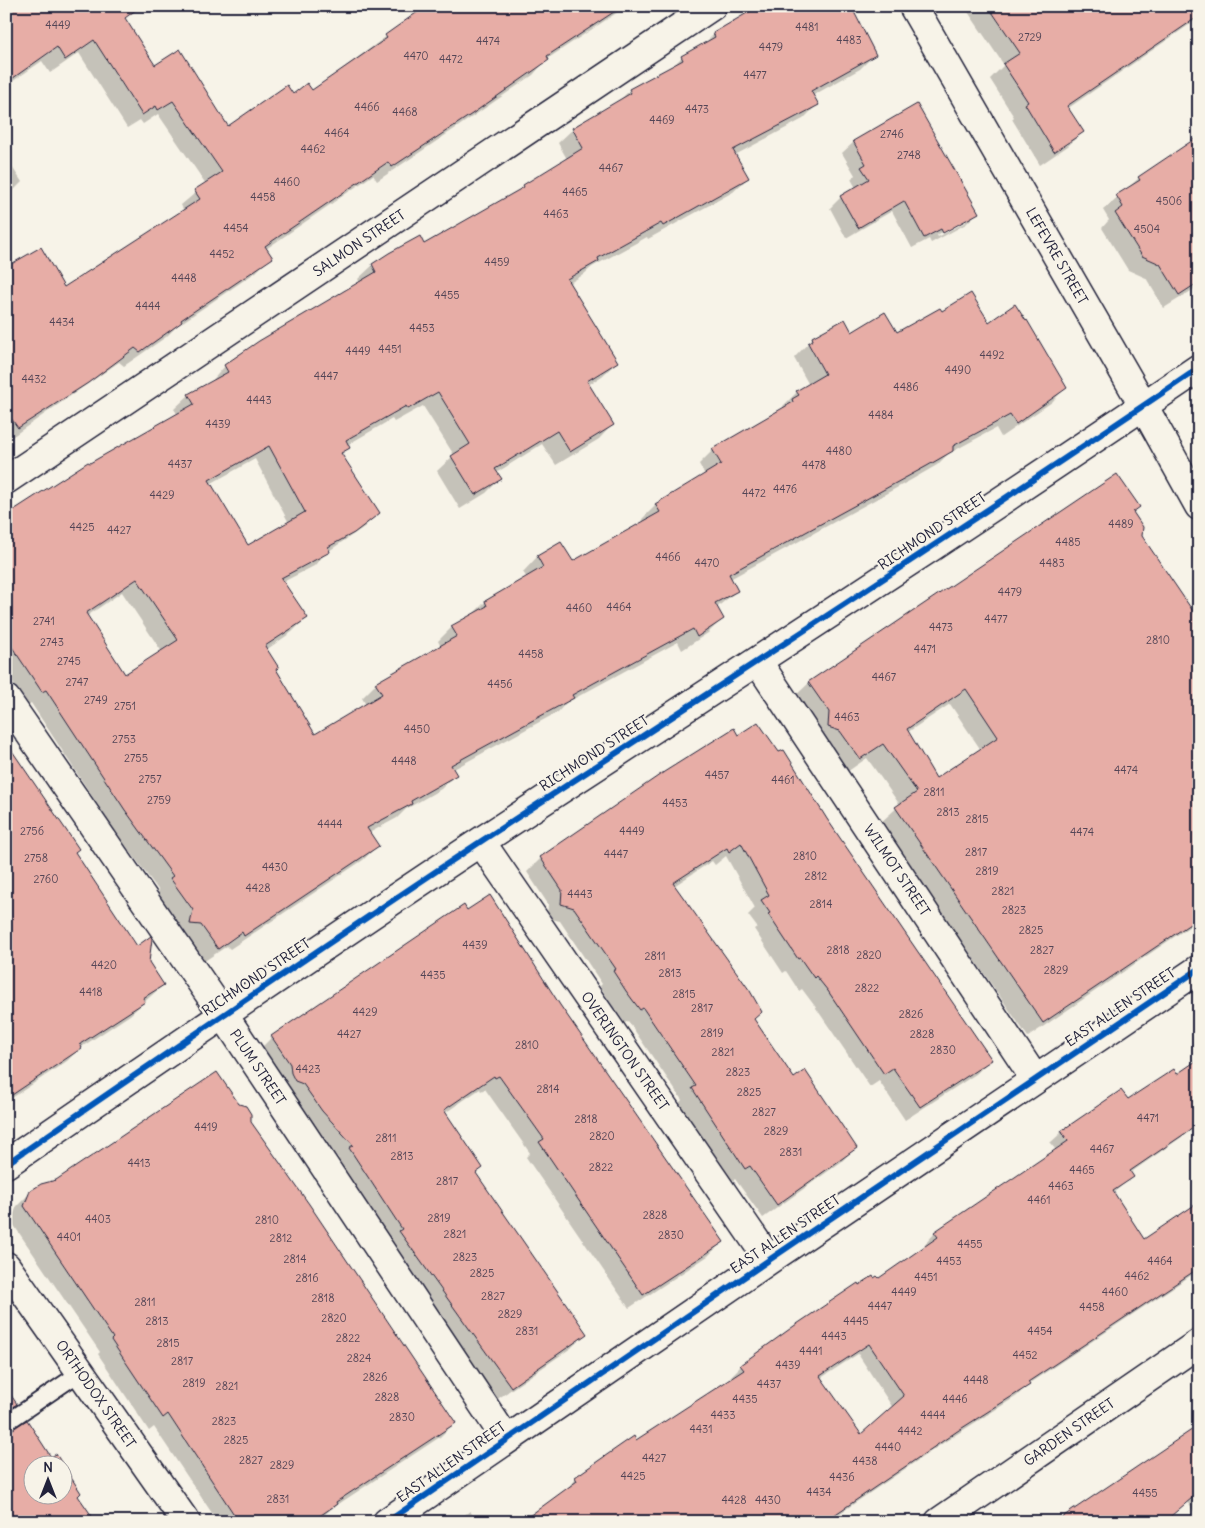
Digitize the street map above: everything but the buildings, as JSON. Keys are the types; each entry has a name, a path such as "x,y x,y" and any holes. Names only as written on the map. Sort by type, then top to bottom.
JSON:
{"street":[{"name":"SALMON STREET","path":"6,480 712,6"},
{"name":"LEFEVRE STREET","path":"914,6 1199,506"},
{"name":"RICHMOND STREET","path":"6,1164 223,1014 481,842 758,662 1199,368"},
{"name":"WILMOT STREET","path":"758,662 1035,1079"},
{"name":"PLUM STREET","path":"6,699 223,1014 506,1439"},
{"name":"OVERINGTON STREET","path":"481,842 769,1260"},
{"name":"EAST ALLEN STREET","path":"387,1522 506,1439 1199,969"},
{"name":"ORTHODOX STREET","path":"6,1266 186,1522"},
{"name":"GARDEN STREET","path":"939,1522 1199,1343"}],"lane":[{"path":"6,1423 81,1372"}],"cycle path":[{"path":"6,1164 423,880 931,547 1199,368"},
{"path":"387,1522 769,1260 1199,969"}]}
